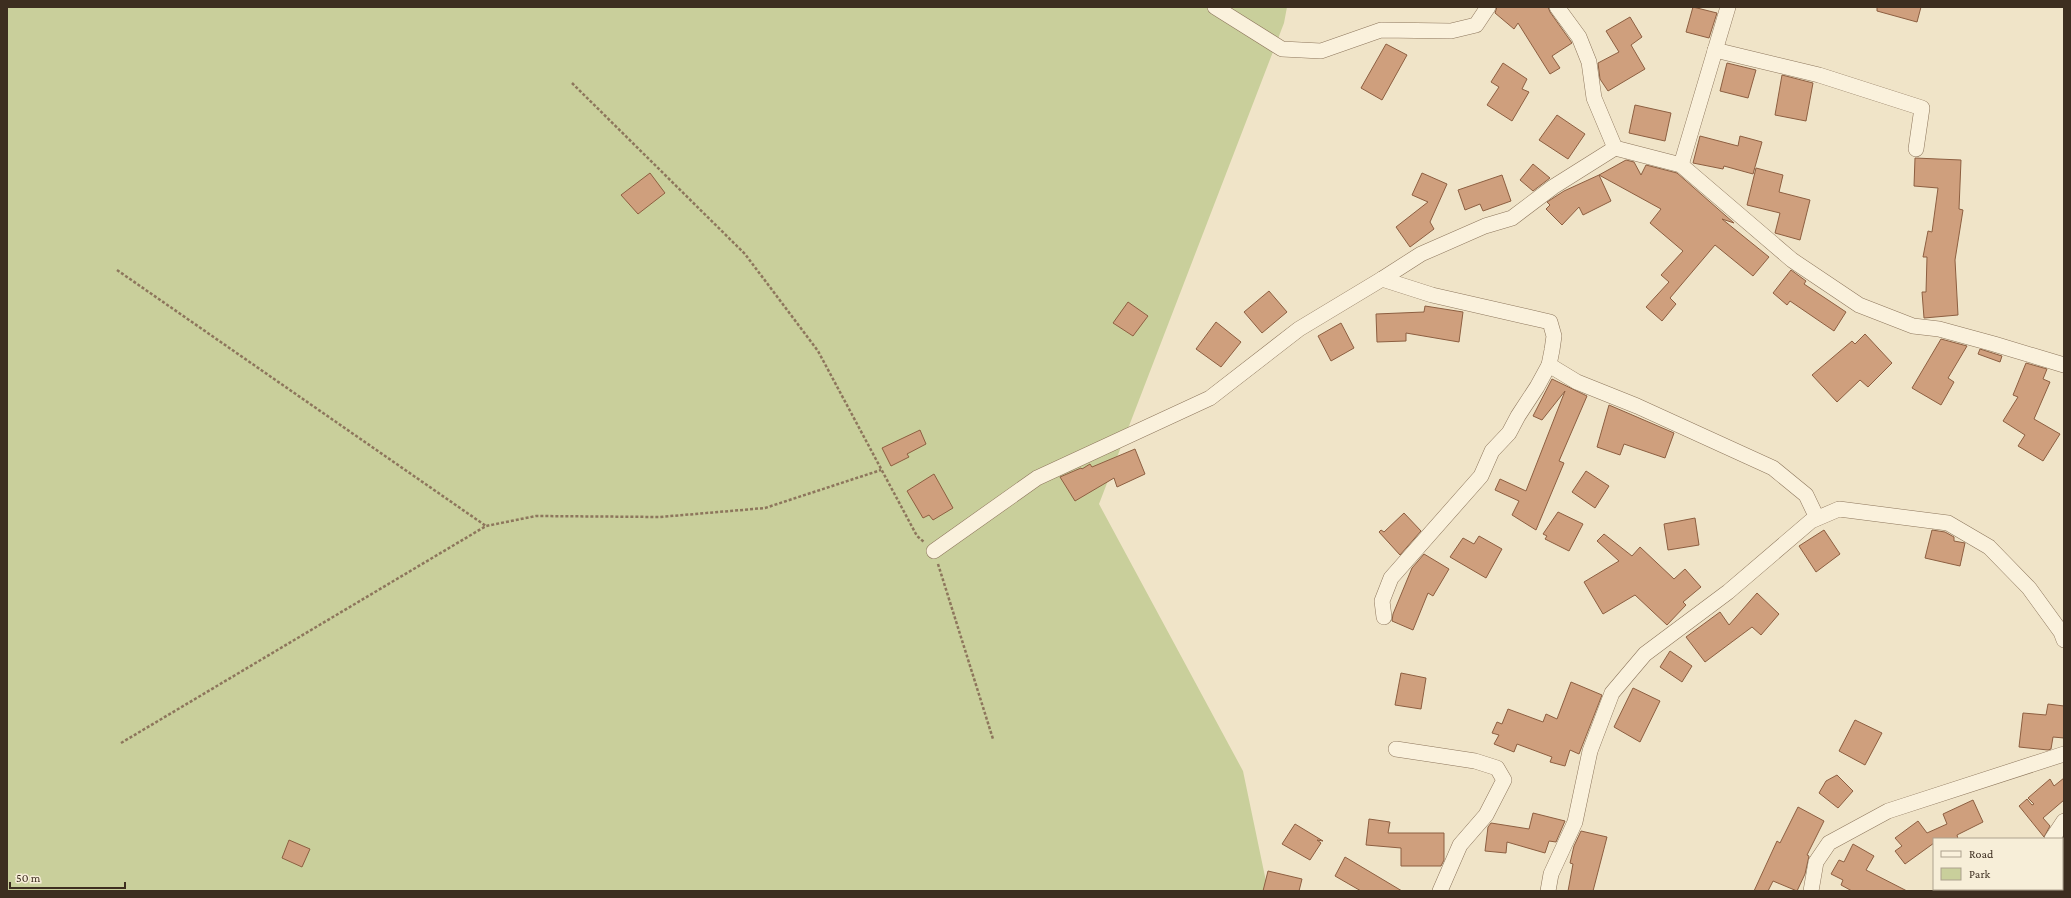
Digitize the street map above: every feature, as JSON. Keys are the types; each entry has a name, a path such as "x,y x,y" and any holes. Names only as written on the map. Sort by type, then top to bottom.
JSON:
{"street":[{"path":"1215,7 1282,49 1321,51 1381,30 1458,30 1476,25 1488,7"},
{"path":"1557,7 1579,37 1589,62 1594,98 1615,148"},
{"path":"1681,165 1728,7"},
{"path":"1715,50 1818,75 1922,108 1916,149"},
{"path":"934,551 1037,478 1210,398 1299,329 1421,254 1485,226 1512,218 1553,188 1615,148 1681,165 1792,260 1859,304 1913,326 1939,329 2064,365"},
{"path":"1382,279 1432,295 1550,322 1554,336 1549,365 1537,388 1518,416 1509,433 1492,451 1482,476 1391,578 1382,601 1384,617"},
{"path":"1549,365 1577,382 1636,406 1774,468 1806,495 1817,518"},
{"path":"1548,891 1551,874 1575,822 1590,751 1612,693 1645,654 1728,592 1811,521 1817,518 1839,509 1948,523 1989,547 2004,562 2029,588 2061,632 2064,640"},
{"path":"1396,750 1475,761 1497,768 1504,780 1486,815 1460,845 1440,891"},
{"path":"1811,891 1816,862 1829,843 1888,811 2064,754"},
{"path":"2053,838 2064,820"}],"path":[{"path":"572,83 745,254 818,351 917,536 934,551 993,739"},
{"path":"117,270 486,526"},
{"path":"121,743 486,526 536,516 660,517 765,508 881,470"}],"green space":[{"path":"7,7 1287,7 1284,23 1099,504 1243,771 1268,891 7,891"}],"building":[{"path":"1497,7 1548,7 1572,43 1552,56 1560,68 1550,74 1518,23 1514,29 1495,13"},
{"path":"1693,7 1717,13 1709,38 1686,32"},
{"path":"1877,7 1921,7 1917,22 1877,11"},
{"path":"1630,17 1642,37 1631,45 1645,69 1608,91 1600,79 1598,63 1619,52 1606,31"},
{"path":"1386,44 1407,55 1382,100 1361,88"},
{"path":"1503,63 1527,79 1522,89 1529,92 1512,121 1487,105 1499,87 1491,82"},
{"path":"1727,63 1756,70 1748,98 1720,91"},
{"path":"1782,75 1813,83 1806,121 1775,115"},
{"path":"1635,105 1671,113 1665,141 1629,133"},
{"path":"1557,115 1585,134 1568,159 1539,140"},
{"path":"1700,136 1738,146 1740,136 1762,142 1753,174 1724,166 1723,169 1693,163"},
{"path":"1915,158 1961,160 1959,209 1963,210 1955,260 1958,315 1924,318 1922,292 1926,292 1927,257 1923,257 1928,231 1932,232 1938,188 1914,186"},
{"path":"1626,160 1634,162 1641,175 1646,165 1677,173 1734,223 1722,219 1769,257 1753,276 1715,245 1670,298 1676,304 1662,321 1646,307 1669,282 1661,275 1683,251 1650,223 1661,209 1599,175"},
{"path":"1533,164 1550,178 1533,191 1520,180"},
{"path":"1756,168 1783,175 1779,192 1810,200 1800,240 1775,233 1780,213 1747,205"},
{"path":"650,173 665,193 638,214 621,195"},
{"path":"1422,173 1447,184 1430,222 1434,229 1410,247 1396,227 1428,202 1412,195"},
{"path":"1502,175 1511,201 1483,211 1480,204 1465,210 1458,190"},
{"path":"1599,175 1611,201 1583,215 1579,207 1562,225 1546,209 1550,205 1547,202 1564,191"},
{"path":"1791,270 1806,281 1804,284 1846,312 1834,331 1790,301 1787,305 1773,293"},
{"path":"1269,291 1287,312 1262,333 1244,312"},
{"path":"1128,302 1148,316 1133,336 1113,323"},
{"path":"1425,306 1463,312 1459,342 1406,333 1406,341 1377,342 1376,314 1424,312"},
{"path":"1216,322 1241,342 1221,367 1196,349"},
{"path":"1341,323 1354,348 1331,361 1318,336"},
{"path":"1865,334 1892,363 1868,387 1860,380 1837,402 1812,375 1852,341 1855,344"},
{"path":"1941,339 1967,346 1948,378 1954,382 1941,405 1912,388"},
{"path":"1980,349 2002,356 2000,362 1978,354"},
{"path":"2026,363 2047,369 2043,379 2050,382 2034,419 2060,434 2043,461 2018,446 2025,435 2003,421 2018,397 2013,395"},
{"path":"1552,379 1587,396 1559,461 1564,463 1536,530 1512,515 1519,501 1495,490 1500,479 1526,491 1565,391 1542,420 1533,416"},
{"path":"1609,405 1674,433 1665,458 1624,444 1620,455 1597,447"},
{"path":"920,430 926,444 907,454 909,457 891,466 882,448"},
{"path":"1135,449 1145,474 1117,487 1114,478 1075,501 1060,477 1081,468 1082,469 1090,464 1092,467"},
{"path":"1586,471 1609,486 1595,508 1572,492"},
{"path":"934,474 953,508 933,520 929,515 923,518 907,491"},
{"path":"1558,512 1583,524 1569,551 1545,539 1547,536 1543,534"},
{"path":"1404,513 1421,531 1400,555 1379,532 1381,530 1384,532"},
{"path":"1695,518 1699,545 1668,550 1664,524"},
{"path":"1824,530 1840,554 1816,572 1799,546"},
{"path":"1932,530 1945,532 1954,537 1954,541 1965,543 1960,566 1925,558"},
{"path":"1604,534 1632,556 1640,547 1674,579 1685,569 1701,587 1683,602 1686,605 1667,625 1635,595 1603,614 1584,582 1619,561 1597,541"},
{"path":"1479,536 1502,549 1486,578 1450,557 1463,538 1474,544"},
{"path":"1424,554 1449,569 1433,596 1428,593 1413,630 1392,621 1393,614 1412,568"},
{"path":"1757,593 1779,614 1761,635 1752,627 1705,662 1686,637 1720,612 1729,625"},
{"path":"1670,651 1692,666 1682,682 1660,667"},
{"path":"1401,673 1426,678 1421,709 1395,705"},
{"path":"1571,682 1602,695 1579,754 1570,750 1565,766 1550,762 1552,757 1517,744 1514,752 1494,744 1499,735 1492,733 1497,722 1502,724 1508,709 1543,722 1546,714 1557,719"},
{"path":"1633,688 1660,701 1640,742 1614,727"},
{"path":"2048,704 2064,706 2064,738 2053,737 2051,749 2048,750 2019,747 2023,713 2046,715"},
{"path":"1855,720 1882,733 1865,765 1839,751"},
{"path":"1837,775 1853,791 1838,808 1819,793 1826,781"},
{"path":"2064,778 2064,800 2043,818 2050,826 2044,837 2019,806 2027,799 2032,805 2034,804 2028,798 2050,779 2054,786"},
{"path":"1973,800 1983,822 1957,835 1958,838 1933,838 1933,844 1905,864 1895,851 1902,846 1895,838 1918,821 1927,833 1947,824 1943,814"},
{"path":"1798,807 1824,821 1807,855 1809,856 1805,874 1797,891 1773,881 1768,891 1754,891 1777,841 1780,843"},
{"path":"1533,813 1565,821 1556,842 1549,841 1545,853 1507,842 1506,853 1485,851 1488,827 1491,823 1529,829"},
{"path":"1369,819 1390,822 1388,833 1444,833 1444,860 1441,866 1401,866 1401,848 1366,845"},
{"path":"1295,824 1323,841 1317,840 1321,843 1310,860 1282,844"},
{"path":"1581,831 1607,837 1593,891 1568,891 1573,864 1570,863 1574,846"},
{"path":"289,840 310,849 302,867 282,858"},
{"path":"1853,844 1874,856 1866,870 1907,891 1852,891 1841,885 1843,880 1831,874 1839,860 1844,862"},
{"path":"1345,857 1402,891 1361,891 1335,876"},
{"path":"1268,871 1302,879 1299,891 1263,891"}]}
